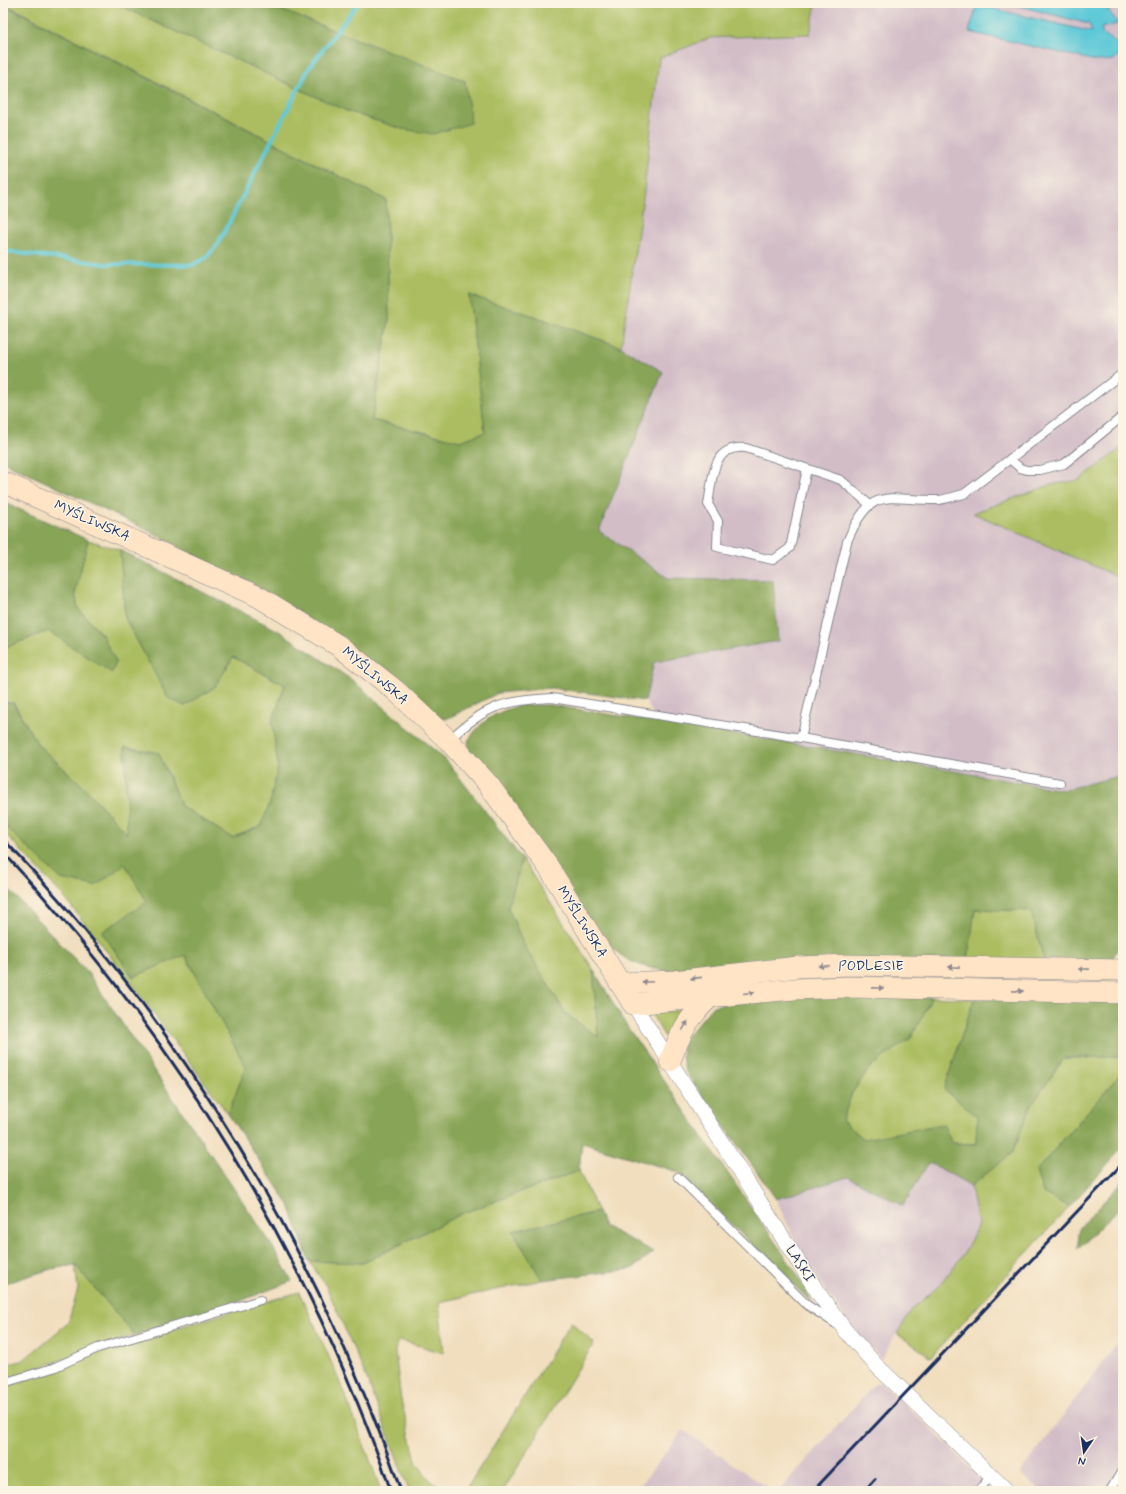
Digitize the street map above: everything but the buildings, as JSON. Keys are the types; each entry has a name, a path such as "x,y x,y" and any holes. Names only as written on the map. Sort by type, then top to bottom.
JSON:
{"street":[{"name":"MYŚLIWSKA","path":"3,482 259,597 339,646 395,690 448,740 488,784 549,868 633,1004"},
{"name":"PODLESIE","path":"633,1004 675,991 798,967 849,965 1123,970"},
{"name":"PODLESIE","path":"620,982 710,997 794,989 850,987 1123,993"},
{"path":"670,1061 681,1032 690,1017 710,997"},
{"name":"LASKI","path":"633,1004 819,1294 845,1330 875,1364 1007,1491"}],"lane":[{"path":"801,738 847,542 855,524 870,505 880,500 892,497 940,500 964,494 1122,375"},
{"path":"1010,459 1020,468 1026,470 1040,470 1064,464 1123,416"},
{"path":"807,469 790,548 773,560 717,547 718,521 708,504 718,460 726,450 737,447 746,448 841,480 870,505"},
{"path":"448,740 467,722 482,712 503,703 527,699 552,698 801,738 1060,783"},
{"path":"678,1177 807,1304 845,1330"},
{"path":"3,1383 53,1368 98,1348 260,1300"},
{"path":"1111,1489 1123,1469"},
{"path":"978,1491 991,1476"}],"shaded area":[{"path":"816,3 1123,3 1123,447 1079,480 1050,485 974,513 1123,579 1123,775 1063,790 809,746 659,723 645,701 654,662 778,641 773,580 668,578 599,531 663,372 621,347 644,191 659,58 710,38 810,34"},
{"path":"929,1162 971,1186 978,1225 965,1252 940,1285 912,1309 881,1359 857,1333 825,1290 798,1247 776,1199 848,1177 903,1206"},
{"path":"1123,1336 1123,1491 1040,1491 1020,1473"},
{"path":"880,1382 927,1425 993,1491 779,1491 875,1384"},
{"path":"683,1430 762,1484 774,1491 636,1491"}],"green space":[{"path":"3,3 114,3 347,111 402,129 465,81 263,3 816,3 810,34 710,38 659,58 644,191 621,347 469,295 485,432 460,441 372,420 389,320 386,200"},
{"path":"114,3 263,3 465,81 471,123 433,134 402,129 347,111"},
{"path":"3,4 386,200 389,320 372,420 460,441 485,432 469,295 621,347 663,372 599,531 668,578 773,580 778,641 654,662 645,701 551,688 498,693 446,719 435,717 298,611 143,528 3,462"},
{"path":"1123,447 1123,579 973,513 1050,485 1079,480"},
{"path":"3,502 88,540 75,594 78,608 103,636 116,662 112,673 48,631 6,647 3,645"},
{"path":"88,540 120,550 125,618 168,698 185,706 215,687 233,657 285,685 272,722 279,766 270,803 261,826 232,838 181,806 159,753 125,747 128,835 85,788 38,745 14,703 3,702 3,645 6,647 48,631 112,672 103,636 78,608 74,594"},
{"path":"120,550 279,631 352,680 446,760 522,859 508,908 524,945 566,1014 598,1037 593,969 626,1025 795,1271 813,1304 678,1172 582,1143 579,1171 463,1213 363,1263 309,1261 289,1205 228,1114 246,1067 185,955 133,977 102,932 147,902 125,864 95,886 61,879 3,824 3,702 13,703 38,745 85,788 127,834 125,747 159,753 181,806 232,838 261,826 270,803 278,766 272,722 285,685 233,657 215,687 185,706 168,698 125,618"},
{"path":"522,705 550,705 809,746 1063,790 1123,775 1123,938 1111,962 1044,960 1031,911 975,909 968,959 666,971 632,962 609,945 593,926 469,750 468,741 485,721 498,713"},
{"path":"3,824 62,879 95,886 125,864 148,902 102,932 133,977 185,955 246,1067 228,1114 119,967 63,896 3,831"},
{"path":"522,859 593,969 598,1038 566,1014 524,945 508,908"},
{"path":"3,883 88,973 270,1242 292,1281 233,1304 135,1335 75,1265 51,1269 3,1284"},
{"path":"975,909 1031,911 1044,960 968,959"},
{"path":"774,997 932,997 911,1038 871,1066 852,1093 842,1121 864,1139 943,1124 952,1143 976,1144 977,1116 944,1089 974,999 1123,1000 1123,1057 1064,1058 1031,1106 1012,1153 971,1186 929,1162 903,1206 848,1177 776,1199 685,1071 682,1056 684,1040 713,1006"},
{"path":"932,997 974,999 944,1089 977,1116 976,1144 952,1143 896,1134 864,1139 842,1121 852,1093 871,1066 911,1038"},
{"path":"681,1010 685,1014 669,1044 651,1013"},
{"path":"1123,1057 1123,1071 1036,1171 1043,1193 1069,1207 931,1357 897,1334 912,1309 940,1285 965,1252 978,1225 971,1186 1012,1153 1031,1106 1064,1058"},
{"path":"1123,1071 1123,1147 1069,1207 1043,1193 1036,1171"},
{"path":"579,1171 598,1212 513,1231 542,1280 439,1302 444,1353 399,1340 395,1351 401,1400 417,1464 432,1482 446,1491 409,1491 367,1379 326,1286 309,1261 363,1263 463,1213"},
{"path":"1123,1181 1123,1205 1077,1249 1080,1227"},
{"path":"598,1212 604,1226 654,1252 632,1269 542,1280 513,1231"},
{"path":"75,1265 135,1335 3,1380 3,1365 22,1361 68,1323 78,1289"},
{"path":"299,1292 343,1390 381,1491 3,1491 3,1387 57,1371 108,1348"},
{"path":"571,1322 594,1343 503,1491 462,1491 467,1488"}],"water":[{"path":"1008,3 1105,3 1107,9 1117,24 1101,28 1103,34 1112,39 1123,51 1114,60 1096,61 969,32 977,5 1092,32 1089,24"}],"waterway":[{"path":"3,251 105,264 192,265 206,258 218,244 309,68 358,3"}],"railway":[{"path":"3,839 67,909 128,984 184,1062 237,1144 285,1228 329,1314 367,1402 401,1491"},
{"path":"3,852 65,922 124,996 179,1072 230,1151 277,1233 319,1317 358,1403 391,1491"},
{"path":"813,1491 1123,1163"},
{"path":"864,1491 875,1479"}]}
